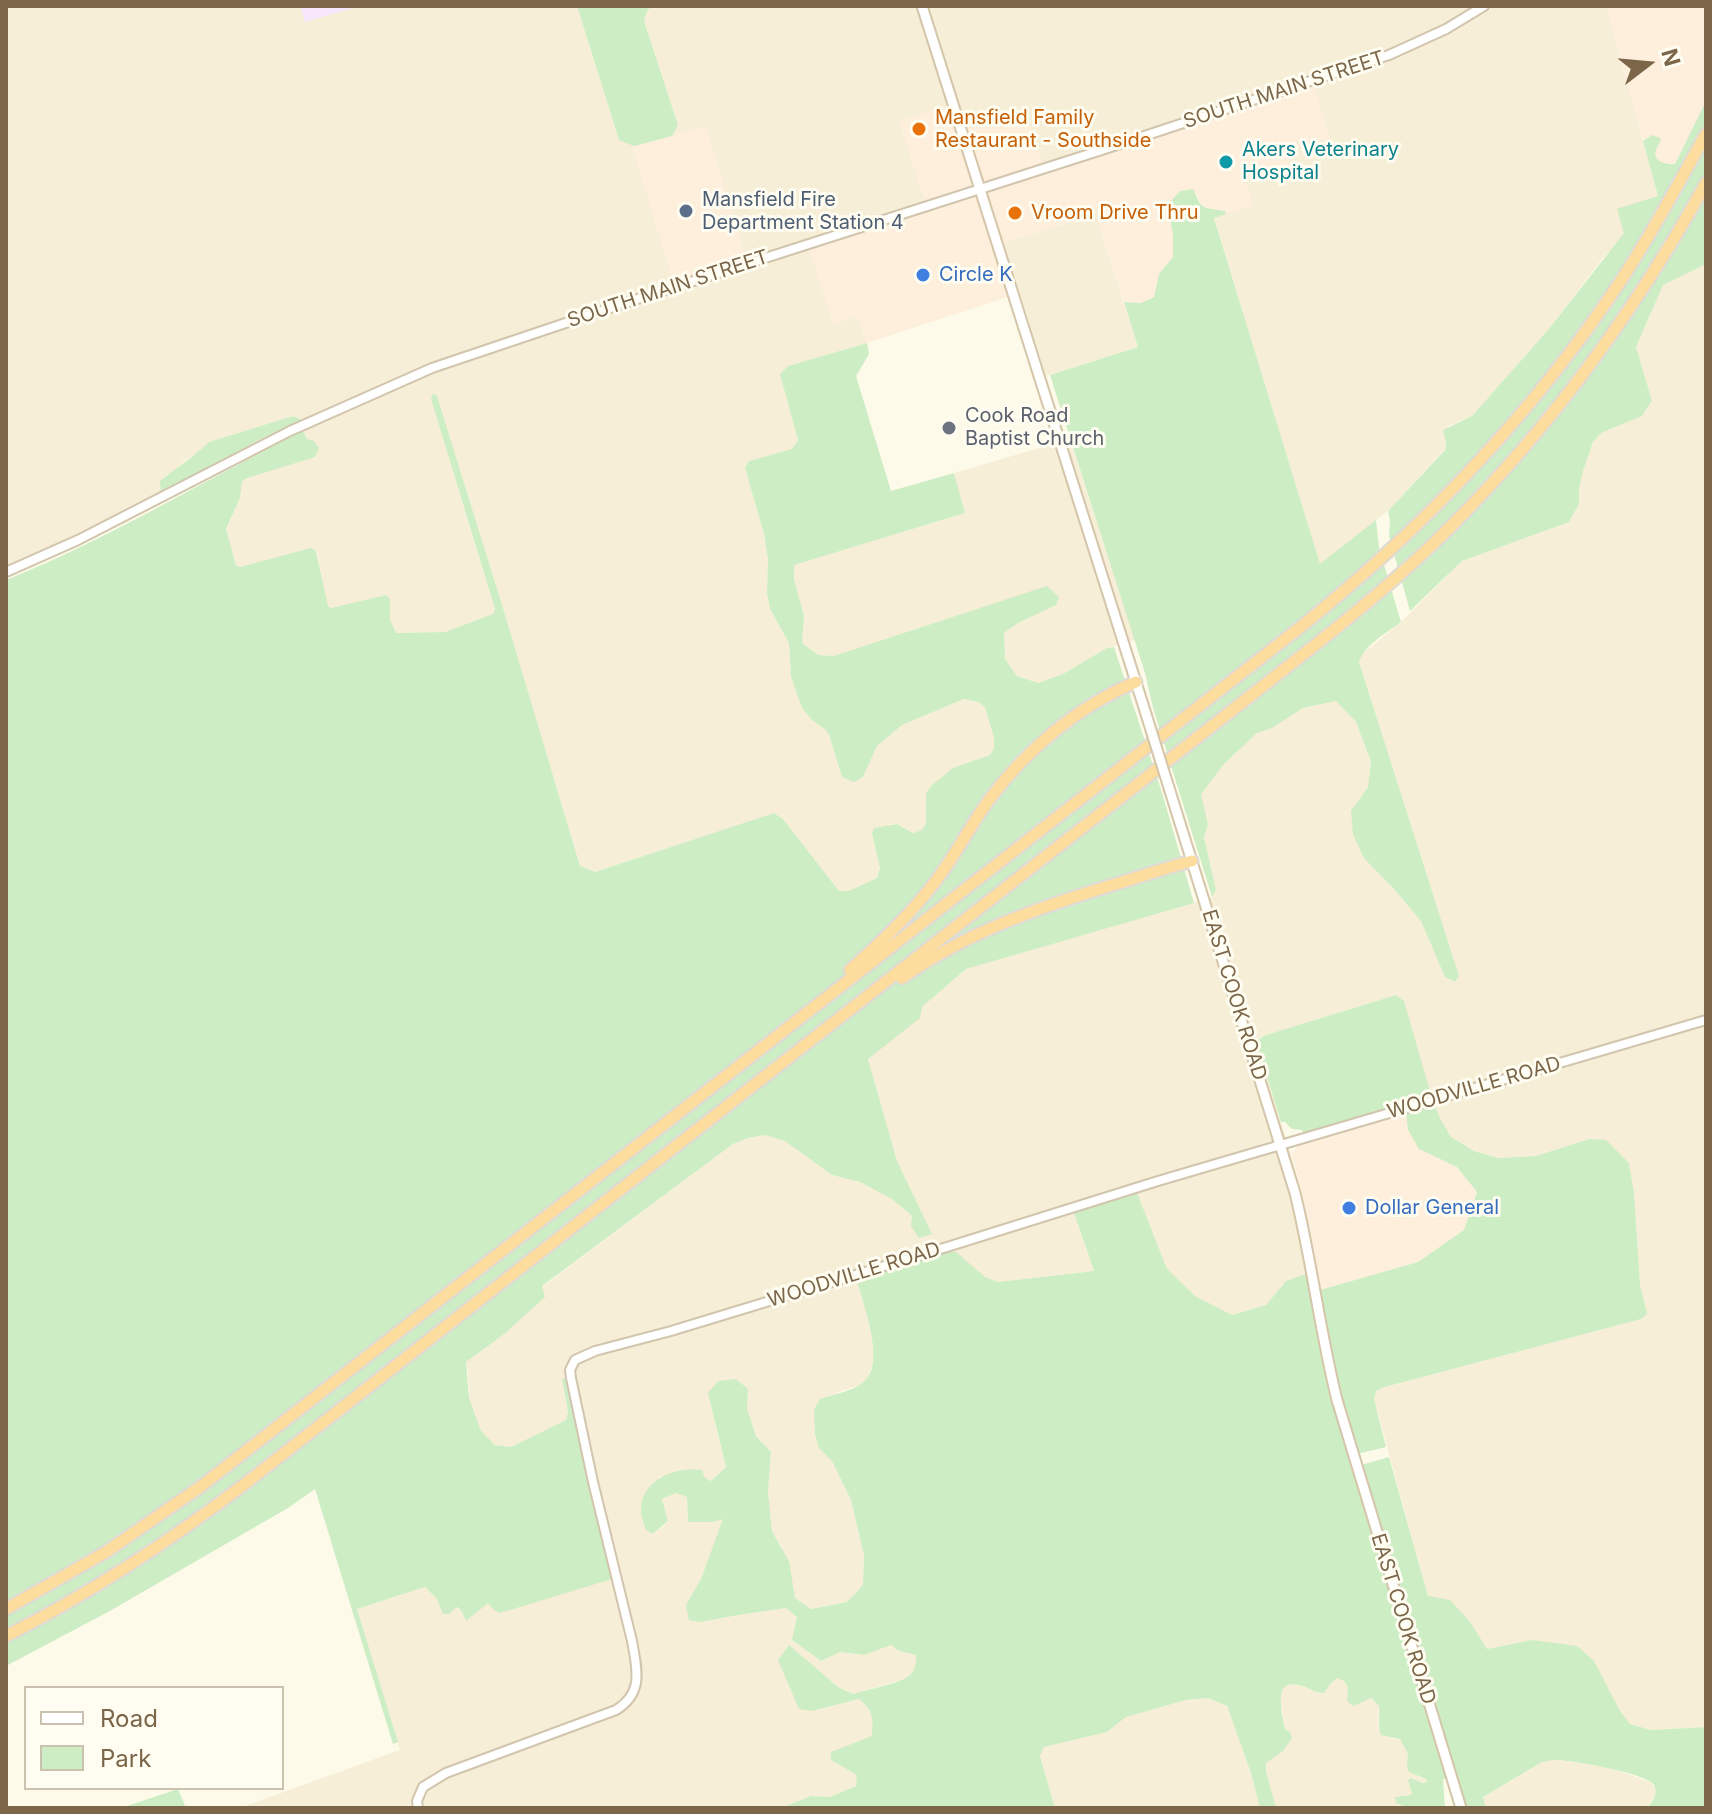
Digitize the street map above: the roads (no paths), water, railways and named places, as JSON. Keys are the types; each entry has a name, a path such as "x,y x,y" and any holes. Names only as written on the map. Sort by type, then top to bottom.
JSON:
{"highway":[{"path":"6,1609 106,1552 200,1487 1298,629 1398,544 1489,451 1559,367 1646,240 1706,134"},
{"path":"6,1636 86,1593 205,1514 1348,619 1432,545 1509,465 1555,411 1642,291 1706,183"},
{"path":"730,1073 762,1041 842,977 895,927 939,876 989,799 1035,749 1083,711 1136,682"},
{"path":"831,1025 935,956 992,926 1192,861"}],"main road":[{"name":"EAST COOK ROAD","path":"922,6 1281,1145 1301,1217 1337,1400 1461,1808"}],"street":[{"name":"SOUTH MAIN STREET","path":"6,572 78,540 268,441 421,373 625,303 1389,55 1446,29 1484,6"},
{"name":"WOODVILLE ROAD","path":"418,1808 419,1793 428,1782 616,1710 635,1690 636,1667 632,1641 605,1536 571,1378 570,1370 575,1360 595,1351 728,1314 1158,1181 1706,1020"}],"place":[{"name":"Mansfield Family Restaurant - Southside","path":"919,129"},
{"name":"Akers Veterinary Hospital","path":"1226,162"},
{"name":"Mansfield Fire Department Station 4","path":"686,211"},
{"name":"Vroom Drive Thru","path":"1015,213"},
{"name":"Circle K","path":"923,275"},
{"name":"Cook Road Baptist Church","path":"949,428"},
{"name":"Dollar General","path":"1349,1208"}]}
